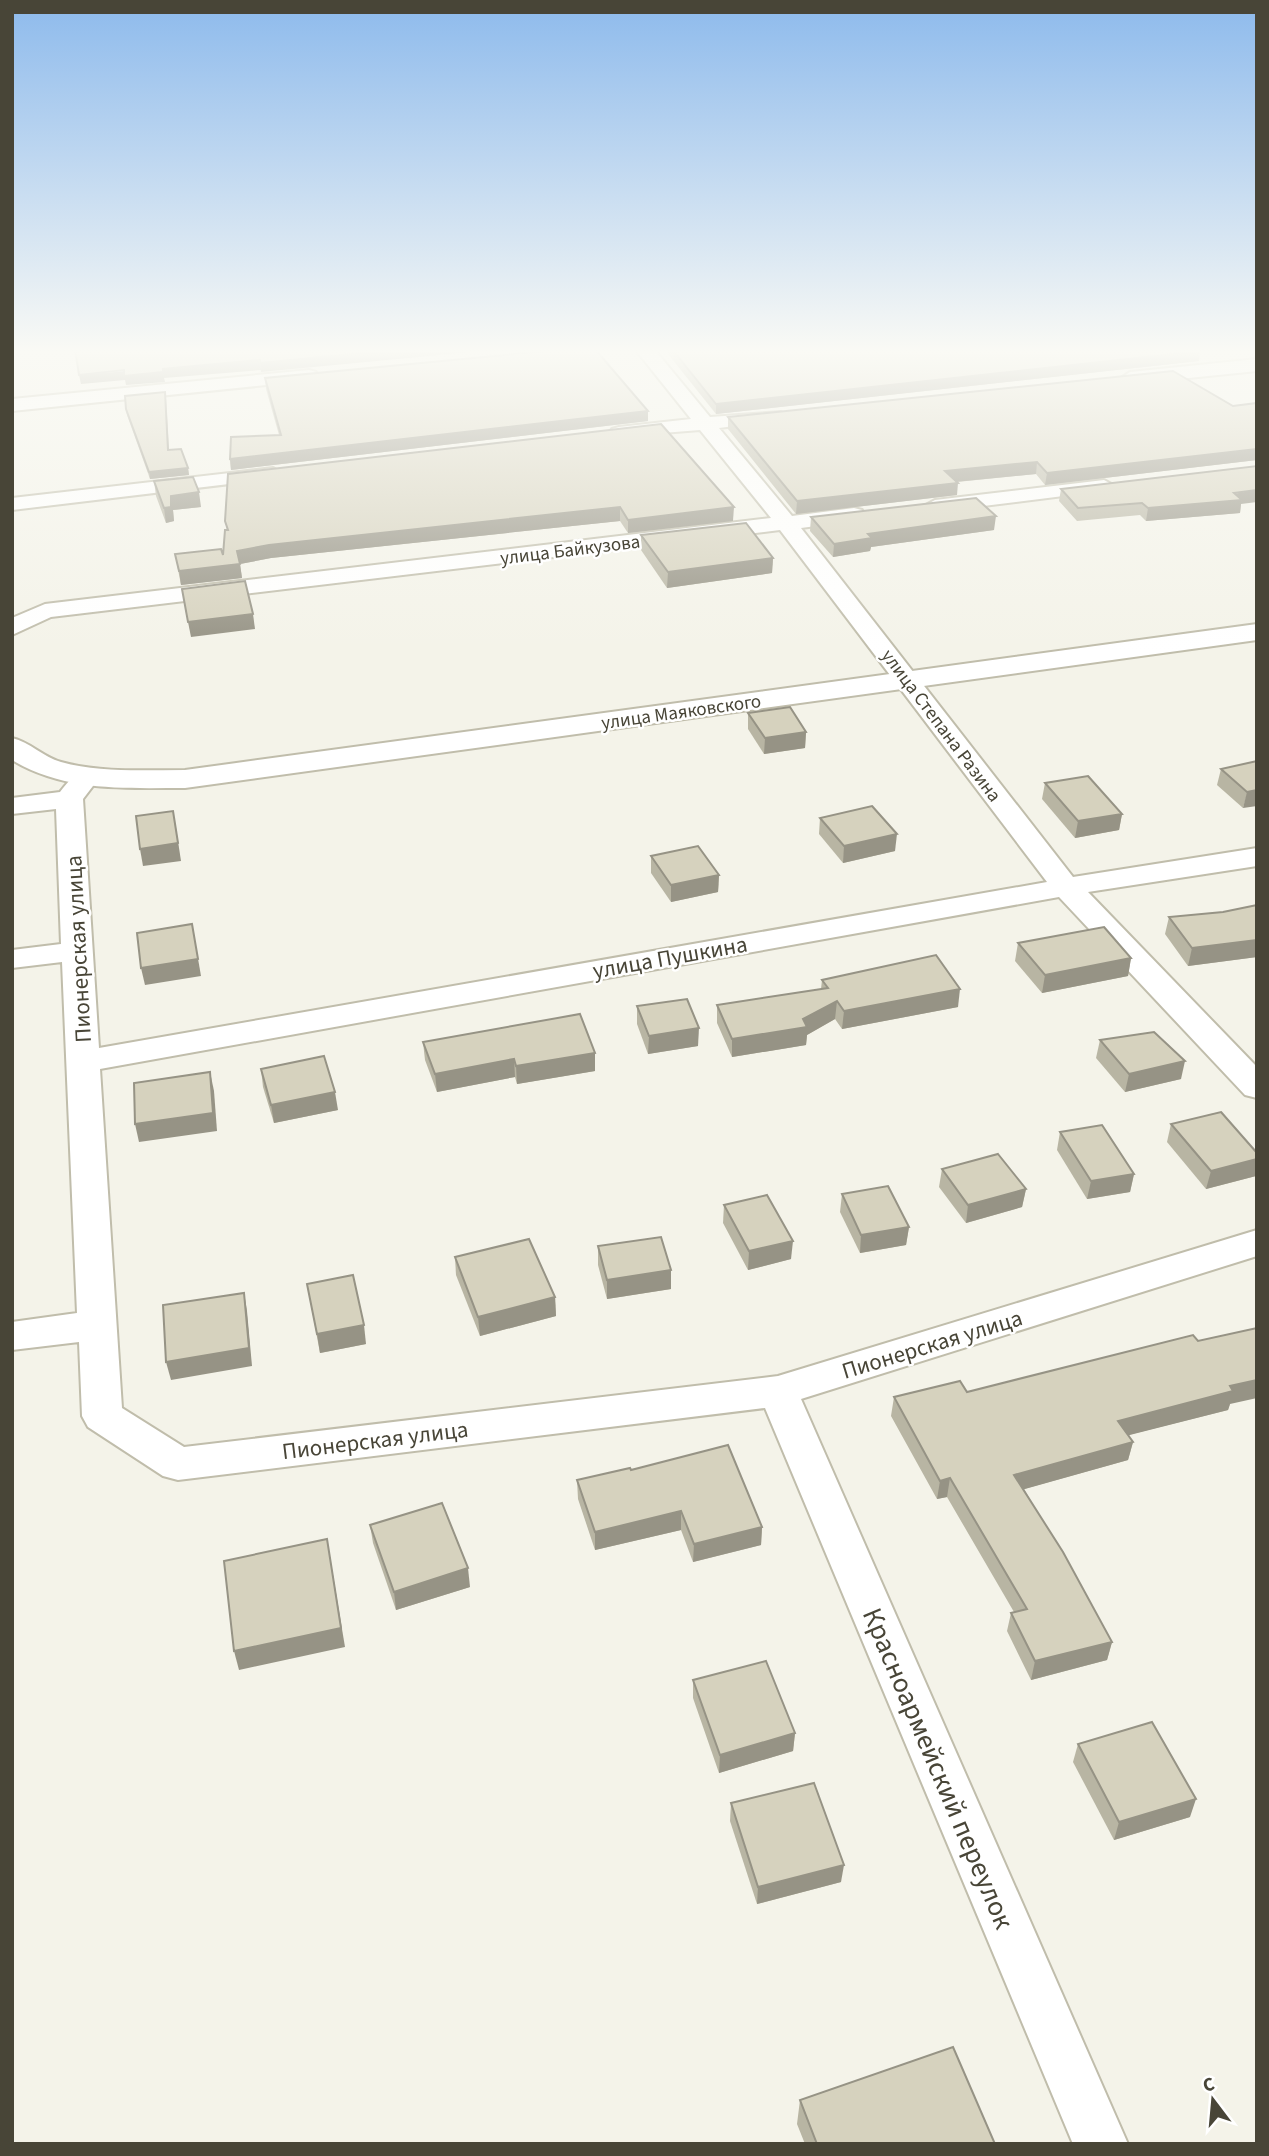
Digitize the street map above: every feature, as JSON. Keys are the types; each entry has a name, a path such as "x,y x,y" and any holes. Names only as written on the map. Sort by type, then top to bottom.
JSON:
{"street":[{"name":"улица Степана Разина","path":"727,450 908,679 1066,887 1257,1087"},
{"path":"12,504 289,472"},
{"path":"910,509 1132,483"},
{"name":"улица Байкузова","path":"12,628 45,611 883,512"},
{"name":"улица Маяковского","path":"12,806 87,785 185,779 1257,632"},
{"path":"12,747 49,769 87,785"},
{"name":"Пионерская улица","path":"87,785 78,951 102,1416 178,1464 778,1391 1257,1243"},
{"name":"улица Пушкина","path":"84,1061 1066,887 1257,857"},
{"path":"12,960 78,951"},
{"path":"12,1336 97,1325"},
{"name":"Красноармейский переулок","path":"778,1391 1101,2144"}],"building":[{"path":"141,450 181,450 188,468 149,472"},
{"path":"230,450 312,450 230,459"},
{"path":"439,450 684,450 734,507 628,520 620,507 269,545 237,551 240,564 179,571 175,554 221,549 223,555 225,530 228,530 225,521 228,474"},
{"path":"755,450 1252,450 1047,473 1037,462 945,471 958,483 797,501"},
{"path":"1257,466 1257,490 1234,493 1242,500 1148,508 1142,503 1078,508 1061,489"},
{"path":"193,477 199,492 171,496 171,507 164,508 154,481"},
{"path":"976,498 996,516 868,534 872,538 834,544 811,517"},
{"path":"746,523 773,558 668,572 641,535"},
{"path":"245,581 253,614 188,622 182,589"},
{"path":"790,707 806,732 765,738 748,713"},
{"path":"1257,761 1257,790 1247,792 1221,769"},
{"path":"1088,776 1122,814 1078,821 1045,783"},
{"path":"872,806 897,834 844,846 820,818"},
{"path":"173,811 178,843 140,849 136,816"},
{"path":"698,846 719,875 671,885 651,856"},
{"path":"1257,905 1257,940 1192,948 1169,917 1223,912"},
{"path":"192,924 198,959 141,968 137,933"},
{"path":"1104,927 1131,958 1045,975 1018,943"},
{"path":"936,955 960,989 844,1011 837,1001 803,1019 807,1027 732,1039 717,1005 828,988 822,980"},
{"path":"687,999 699,1028 649,1036 637,1006"},
{"path":"580,1014 595,1053 516,1066 514,1059 435,1074 423,1042"},
{"path":"1154,1032 1185,1061 1129,1074 1100,1040"},
{"path":"324,1056 335,1092 271,1105 261,1069"},
{"path":"210,1072 213,1113 135,1124 134,1083"},
{"path":"1221,1112 1257,1153 1257,1159 1211,1171 1171,1124"},
{"path":"1102,1125 1134,1174 1091,1181 1060,1132"},
{"path":"998,1154 1026,1189 968,1205 942,1169"},
{"path":"888,1186 909,1227 861,1235 842,1194"},
{"path":"767,1195 793,1241 749,1251 724,1205"},
{"path":"661,1237 671,1270 607,1280 598,1246"},
{"path":"529,1239 555,1297 478,1317 455,1257"},
{"path":"353,1275 364,1325 317,1334 307,1284"},
{"path":"244,1293 249,1348 166,1362 163,1305"},
{"path":"1257,1328 1257,1380 1230,1386 1233,1391 1118,1421 1133,1442 1014,1475 1063,1552 1112,1642 1035,1661 1011,1613 1027,1609 950,1478 940,1481 894,1397 960,1381 967,1392 1193,1335 1198,1341"},
{"path":"728,1445 762,1527 694,1544 681,1511 595,1532 577,1480 630,1468 631,1470"},
{"path":"442,1503 468,1568 394,1592 370,1525"},
{"path":"327,1539 341,1628 234,1651 224,1561"},
{"path":"766,1661 795,1733 720,1755 693,1680"},
{"path":"1152,1722 1196,1799 1119,1822 1078,1744"},
{"path":"814,1783 844,1865 758,1887 731,1803"},
{"path":"953,2047 995,2144 817,2144 800,2100"}]}
